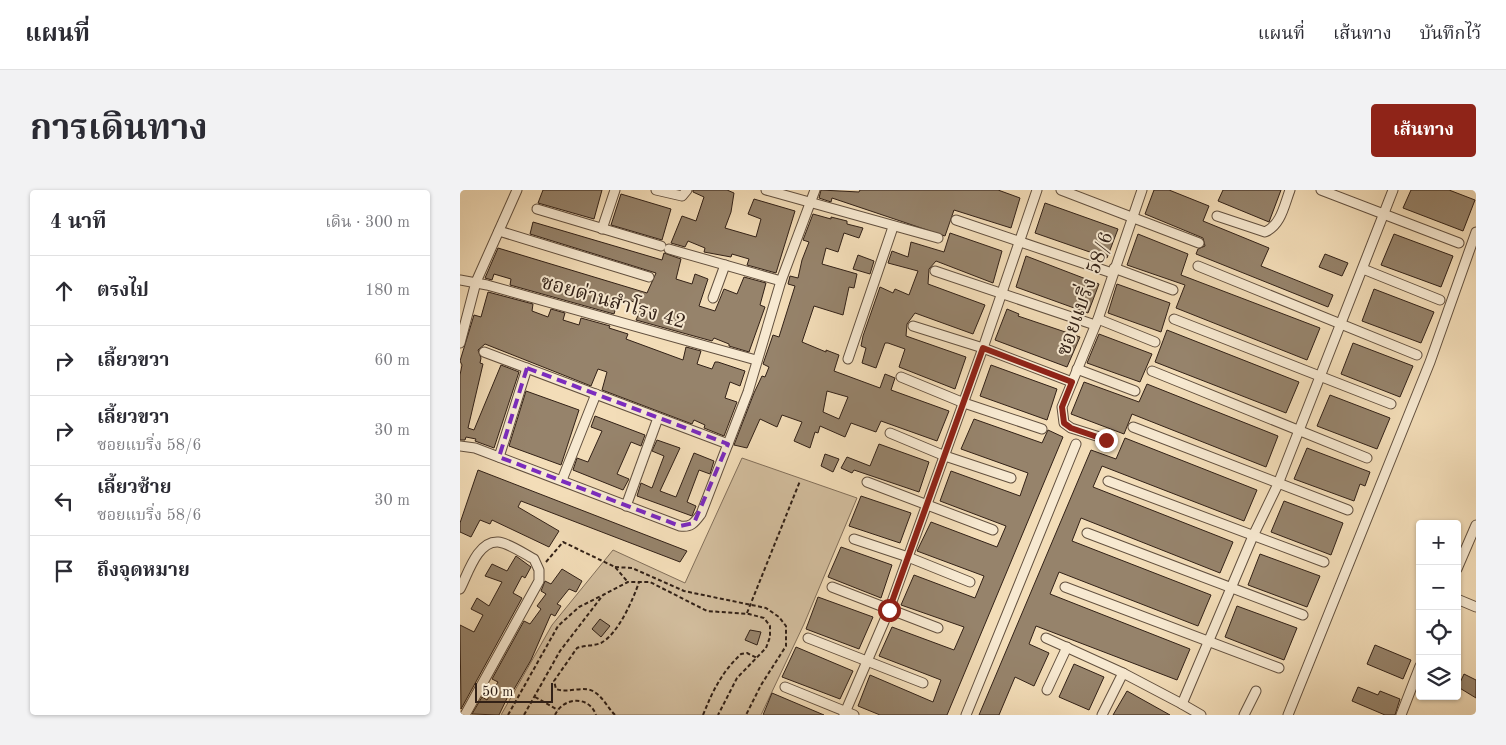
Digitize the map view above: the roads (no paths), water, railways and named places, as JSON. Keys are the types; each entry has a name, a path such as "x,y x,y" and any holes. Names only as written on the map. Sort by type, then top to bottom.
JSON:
{"street":[{"path":"460,343 476,282 517,190"},
{"path":"602,229 615,190"},
{"path":"656,190 682,196 687,190"},
{"path":"766,190 893,227 938,238"},
{"path":"460,446 475,448 626,506 687,527 694,523 700,514 748,392 756,360 781,282 815,190"},
{"path":"785,687 848,714 866,661 889,610 945,456 1037,190"},
{"path":"1061,190 1199,242"},
{"name":"ซอยแบริ่ง 58/6","path":"1106,440 1071,428 1064,423 1062,407 1097,322 1113,270 1142,190"},
{"path":"1217,216 1265,232 1273,229 1278,221 1290,190"},
{"path":"1321,190 1459,243"},
{"path":"1182,704 1253,536 1278,484 1393,190"},
{"path":"536,210 781,282"},
{"path":"956,220 1173,290"},
{"path":"848,359 893,227"},
{"path":"499,231 649,277"},
{"path":"1288,715 1430,362 1476,232"},
{"path":"713,298 725,265"},
{"path":"1198,266 1340,322 1417,355"},
{"path":"1363,269 1440,300"},
{"path":"935,271 1155,342"},
{"name":"ซอยด่านสำโรง 42","path":"460,280 476,282 756,360"},
{"path":"1174,319 1391,404"},
{"path":"913,326 983,348 1072,382"},
{"path":"484,352 728,444"},
{"path":"499,457 527,368"},
{"path":"1078,369 1135,391"},
{"path":"1152,371 1368,458"},
{"path":"901,377 964,403 1042,429"},
{"path":"562,480 596,394"},
{"path":"626,506 658,418"},
{"path":"1133,427 1348,510"},
{"path":"890,433 945,456 1011,478"},
{"path":"966,715 1076,444"},
{"path":"1108,481 1324,562"},
{"path":"867,482 993,530"},
{"path":"1459,565 1476,525"},
{"path":"1087,533 1303,615"},
{"path":"854,539 908,557 970,582"},
{"path":"460,589 480,551 487,544 498,542 534,559 539,570 539,581 465,715"},
{"path":"1065,587 1279,668"},
{"path":"832,588 938,628"},
{"path":"1461,601 1476,607"},
{"path":"808,638 923,683"},
{"path":"1046,638 1123,673 1201,715"},
{"path":"1048,690 1067,647"},
{"path":"1102,715 1123,673"},
{"path":"1401,715 1416,676"},
{"path":"1244,715 1256,691"}]}
